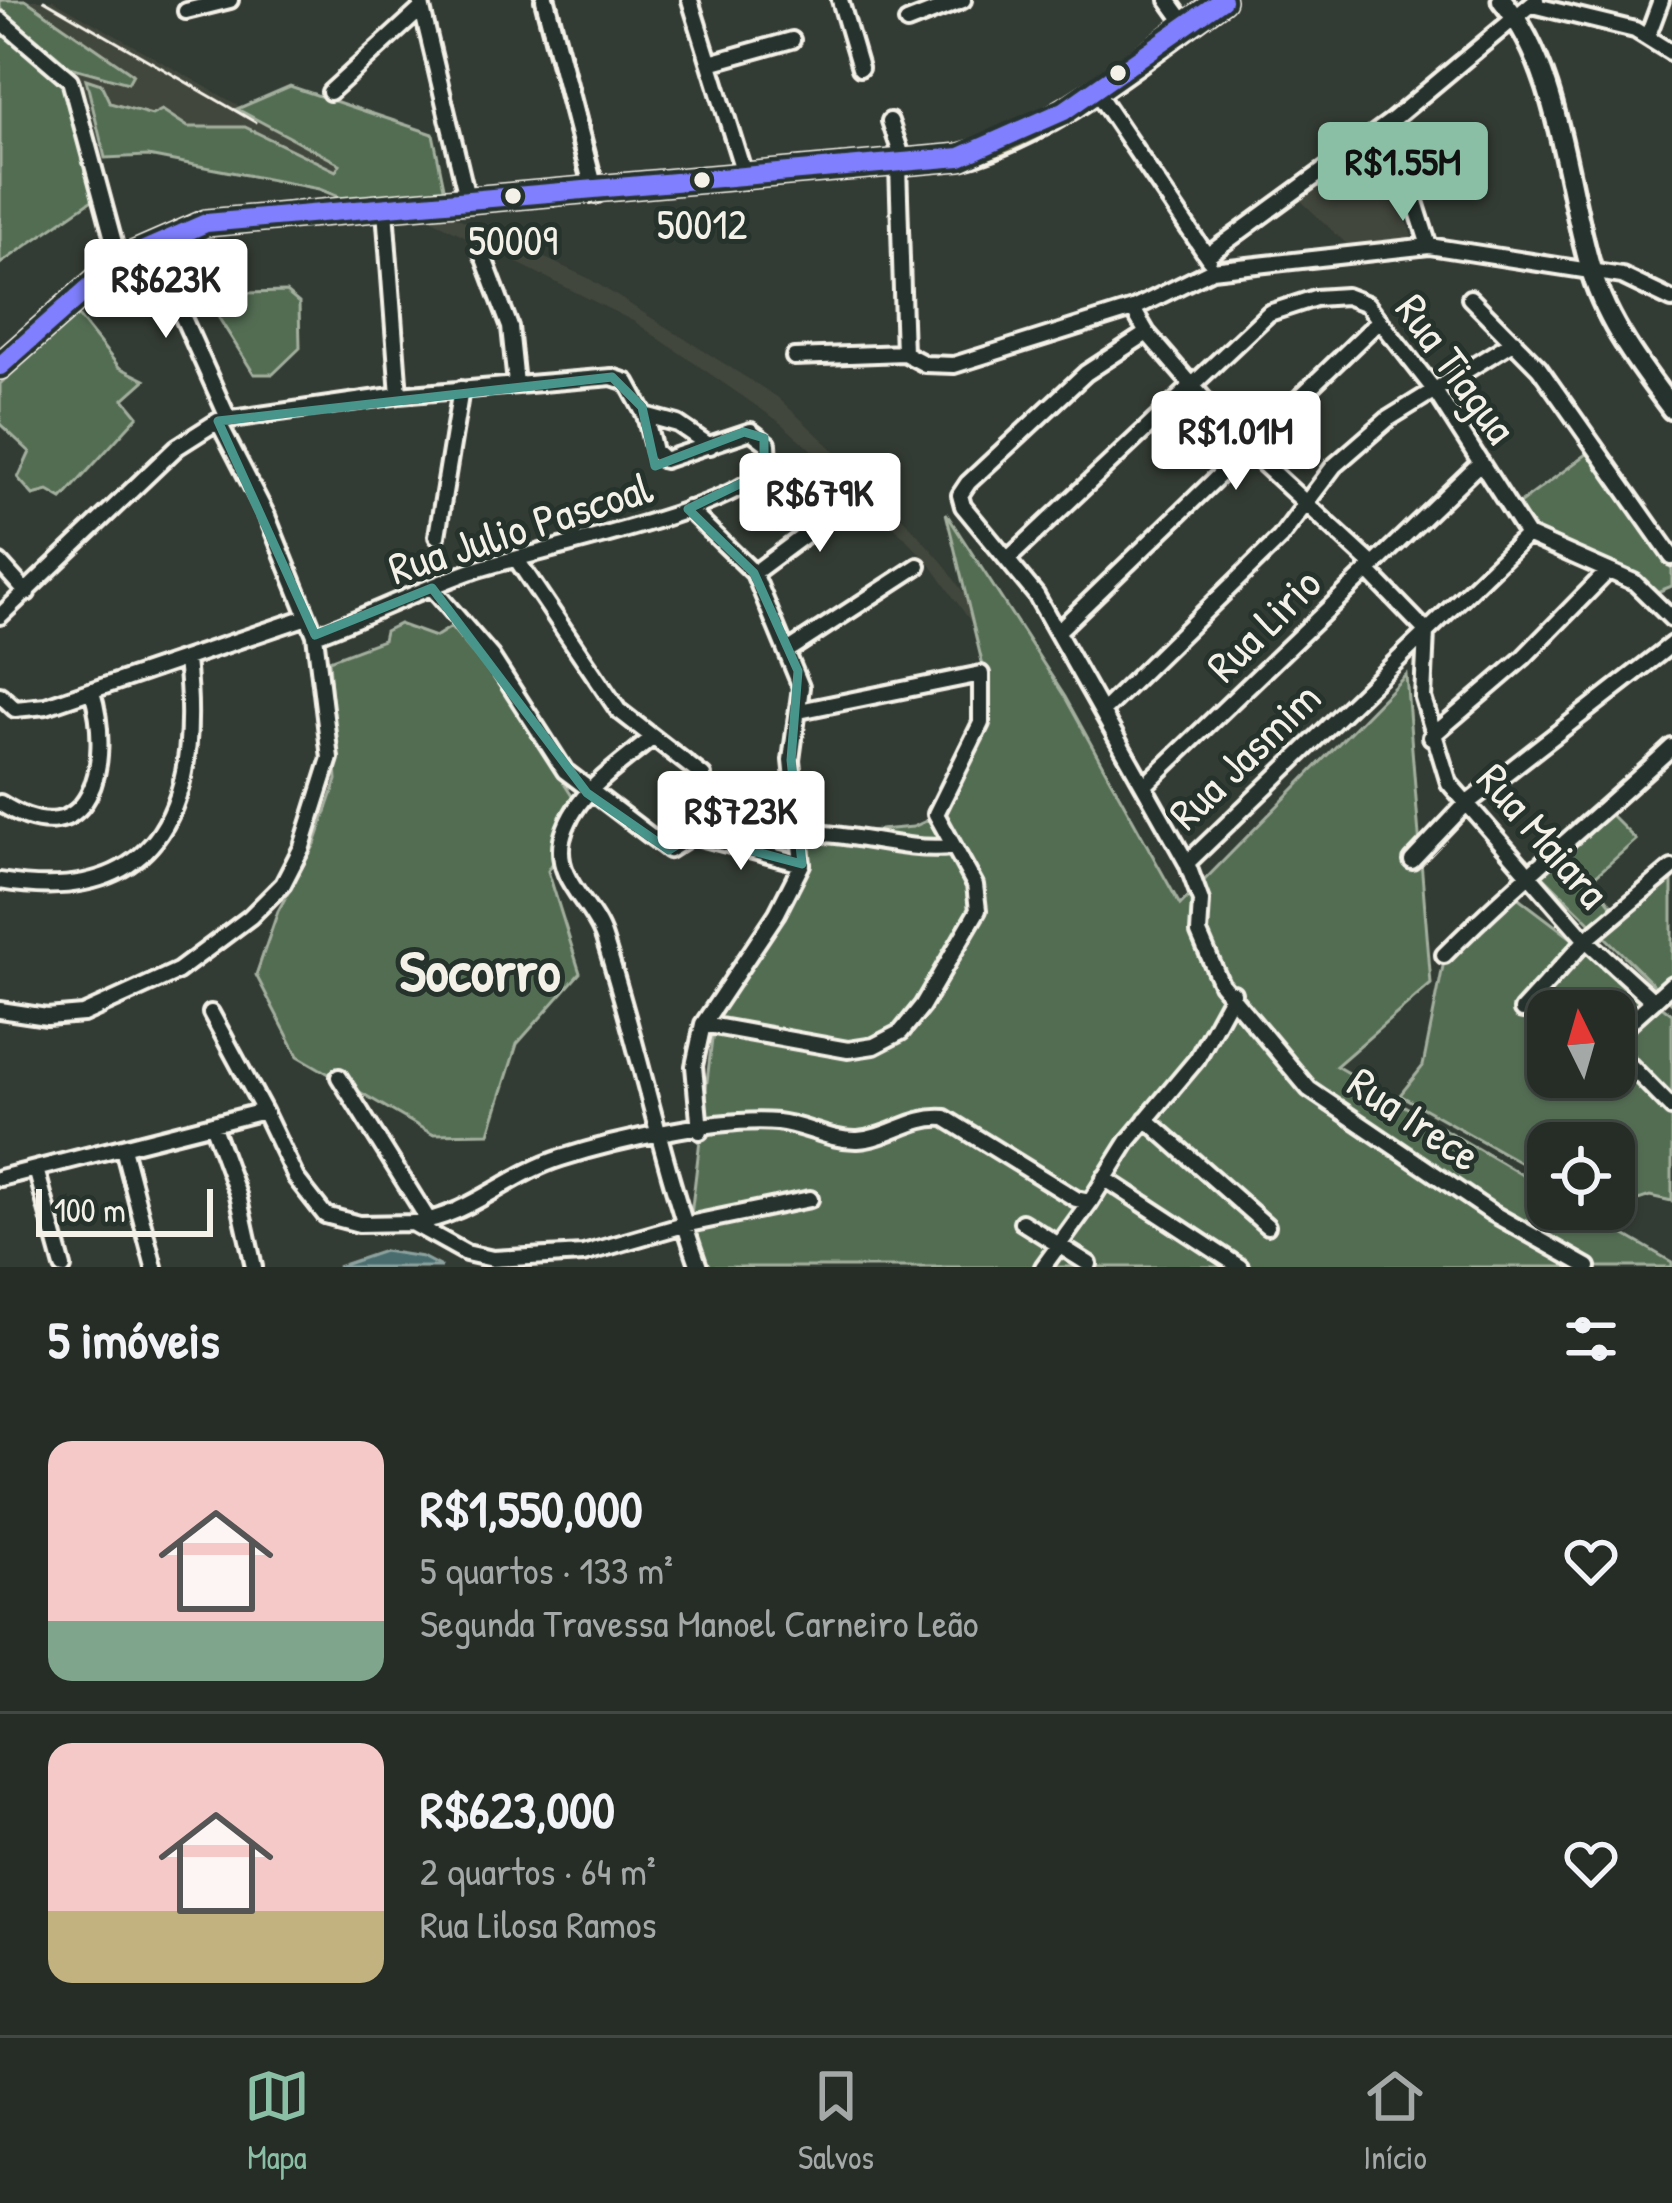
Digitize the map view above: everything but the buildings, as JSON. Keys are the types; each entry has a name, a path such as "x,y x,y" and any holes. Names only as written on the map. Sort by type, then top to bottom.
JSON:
{"main road":[{"path":"0,366 119,261 150,244 231,218 385,210 902,166 995,147 1095,90 1222,0"},
{"path":"1502,0 1528,8 1591,270 1610,317 1672,409"}],"street":[{"path":"186,11 230,0"},
{"path":"545,0 595,193"},
{"path":"690,0 746,180"},
{"path":"840,0 860,68"},
{"path":"907,22 963,0"},
{"path":"1168,0 1186,25"},
{"path":"1648,35 1661,0"},
{"path":"330,92 421,4"},
{"path":"421,4 468,202"},
{"path":"794,357 904,353 925,364 953,365 1133,309 1210,262 1528,8 1648,35 1672,53"},
{"path":"2,22 50,61 74,90 119,261"},
{"path":"710,63 792,40"},
{"path":"1095,90 1210,262"},
{"path":"890,121 902,166 904,353"},
{"path":"1390,122 1430,246"},
{"path":"385,210 399,395"},
{"path":"0,1010 47,1016 83,1014 114,1003 211,950 283,884 302,847 329,766 315,635 150,244"},
{"path":"1210,262 1430,246 1622,276 1672,300"},
{"path":"482,254 511,327 517,384"},
{"name":"Rua Tiagua","path":"1009,558 1226,349 1284,305 1346,296 1367,304 1435,391 1527,535"},
{"path":"1470,298 1514,341 1672,557"},
{"path":"1133,309 1147,333 1246,448 1371,569 1426,631"},
{"path":"1058,631 1380,320"},
{"name":"Rua Jasmim","path":"1147,333 1086,373 960,495 963,506 1009,558 1058,631 1187,863 1527,535"},
{"path":"1102,712 1230,590 1347,454 1388,419 1514,341"},
{"path":"0,616 163,460 223,420 399,395 621,378 645,415 654,451 664,460 710,446"},
{"path":"436,536 461,389"},
{"path":"645,415 678,424 710,446"},
{"name":"Rua Julio Pascoal","path":"315,635 432,588 688,509 745,487 764,472 768,445 752,431 710,446"},
{"name":"Rua Lirio","path":"1144,785 1481,462"},
{"path":"754,573 856,497"},
{"path":"688,509 754,573 801,687 791,760 802,864 777,914 703,1024 694,1066 700,1130"},
{"path":"1527,535 1664,599 1672,619"},
{"path":"517,560 608,698 703,776 693,835"},
{"path":"0,563 27,593"},
{"path":"789,650 918,566"},
{"path":"1431,737 1523,658 1608,571"},
{"path":"432,588 490,656 550,752 587,793 669,850 693,835 802,864"},
{"path":"0,695 8,705 22,710 92,692 304,618"},
{"name":"Rua Maiara","path":"1426,631 1423,698 1431,737 1449,783 1586,940 1652,1000"},
{"path":"1412,861 1465,805 1672,644"},
{"path":"0,881 43,886 87,880 152,846 180,801 187,774 186,660"},
{"path":"703,1024 848,1050 874,1046 901,1032 922,1006 978,910 975,885 936,814 982,723 981,674 799,711"},
{"path":"0,803 33,817 60,818 82,807 94,790 103,754 92,692"},
{"path":"652,738 587,793 569,821 561,859 567,880 603,934 699,1267"},
{"path":"1444,955 1529,870 1617,800 1672,748"},
{"path":"802,832 855,834 929,849 951,847"},
{"name":"Rua Irece","path":"1187,863 1201,901 1199,933 1221,984 1324,1101 1492,1213 1588,1267"},
{"path":"1522,1010 1586,940 1672,868"},
{"path":"1635,1016 1672,984"},
{"path":"1043,1267 1146,1119 1197,1060 1233,993"},
{"path":"211,1012 305,1193 325,1215 359,1224 420,1222 458,1214 488,1190 535,1166 662,1135 773,1122 856,1140 895,1133 920,1119 945,1118 1076,1199 1090,1202"},
{"path":"1635,1070 1672,1108"},
{"path":"339,1077 420,1222 469,1260 583,1254 684,1225 810,1199"},
{"path":"0,1178 264,1111"},
{"path":"1146,1119 1267,1226"},
{"path":"212,1124 238,1195 254,1267"},
{"path":"123,1148 154,1267"},
{"path":"36,1169 62,1267"},
{"path":"1104,1178 1240,1267"},
{"path":"1022,1222 1089,1264"}],"highlighted area":[{"path":"612,377 642,407 655,466 744,432 764,438 764,472 688,509 754,573 798,671 791,760 802,864 693,835 669,850 587,793 432,588 315,635 218,421"}],"shaded area":[{"path":"0,0 53,0 341,164 588,278 777,397 883,496 943,563 1131,839 1207,942 1276,1022 1527,1210 1231,990 930,564 868,499 777,420 635,322 369,188 148,156 105,158 82,80 60,55 0,11"},
{"path":"1378,145 1414,241 1351,248 1298,198"}],"green space":[{"path":"0,0 26,0 133,74 128,83 70,67 0,8"},
{"path":"0,20 64,74 101,194 0,264"},
{"path":"86,79 101,84 110,103 152,115 162,110 188,127 245,127 336,171 340,164 237,109 290,86 433,134 445,192 344,199 319,189 148,156 105,158"},
{"path":"228,271 226,283 246,293 286,292 299,303 300,348 273,374 254,374 207,299 199,303 198,289"},
{"path":"75,312 119,367 145,380 124,399 138,416 62,499 48,491 33,495 18,478 30,452 0,424 0,384"},
{"path":"1591,451 1672,569 1672,586 1657,592 1537,534 1516,506"},
{"path":"946,513 1065,697 1180,905 1406,675 1431,984 1336,1066 1527,1178 1527,1230 1616,1230 1672,1262 1672,1267 707,1267 691,1215 715,1014 814,836 913,827 941,814 982,731 989,691"},
{"path":"399,624 435,637 451,627 496,680 574,799 548,871 580,973 517,1044 489,1133 432,1134 298,1056 256,975 278,911 315,844 337,780 329,660 383,640 385,631"},
{"path":"1611,815 1636,840 1592,879 1615,910 1672,879 1672,1003 1533,866"},
{"path":"1508,890 1672,1014 1672,1201 1650,1196 1635,1201 1635,1122 1527,1122 1527,1166 1400,1095 1423,1066 1444,961"}],"water":[{"path":"384,1251 422,1257 441,1267 337,1267"}],"tram line":[{"path":"44,0 255,122"}],"transit line":[{"path":"0,366 119,261 206,223 960,157 1064,111 1222,0"}],"place":[{"name":"50012","path":"702,180"},
{"name":"50009","path":"513,196"}],"district":[{"name":"Socorro","path":"480,970"}]}
